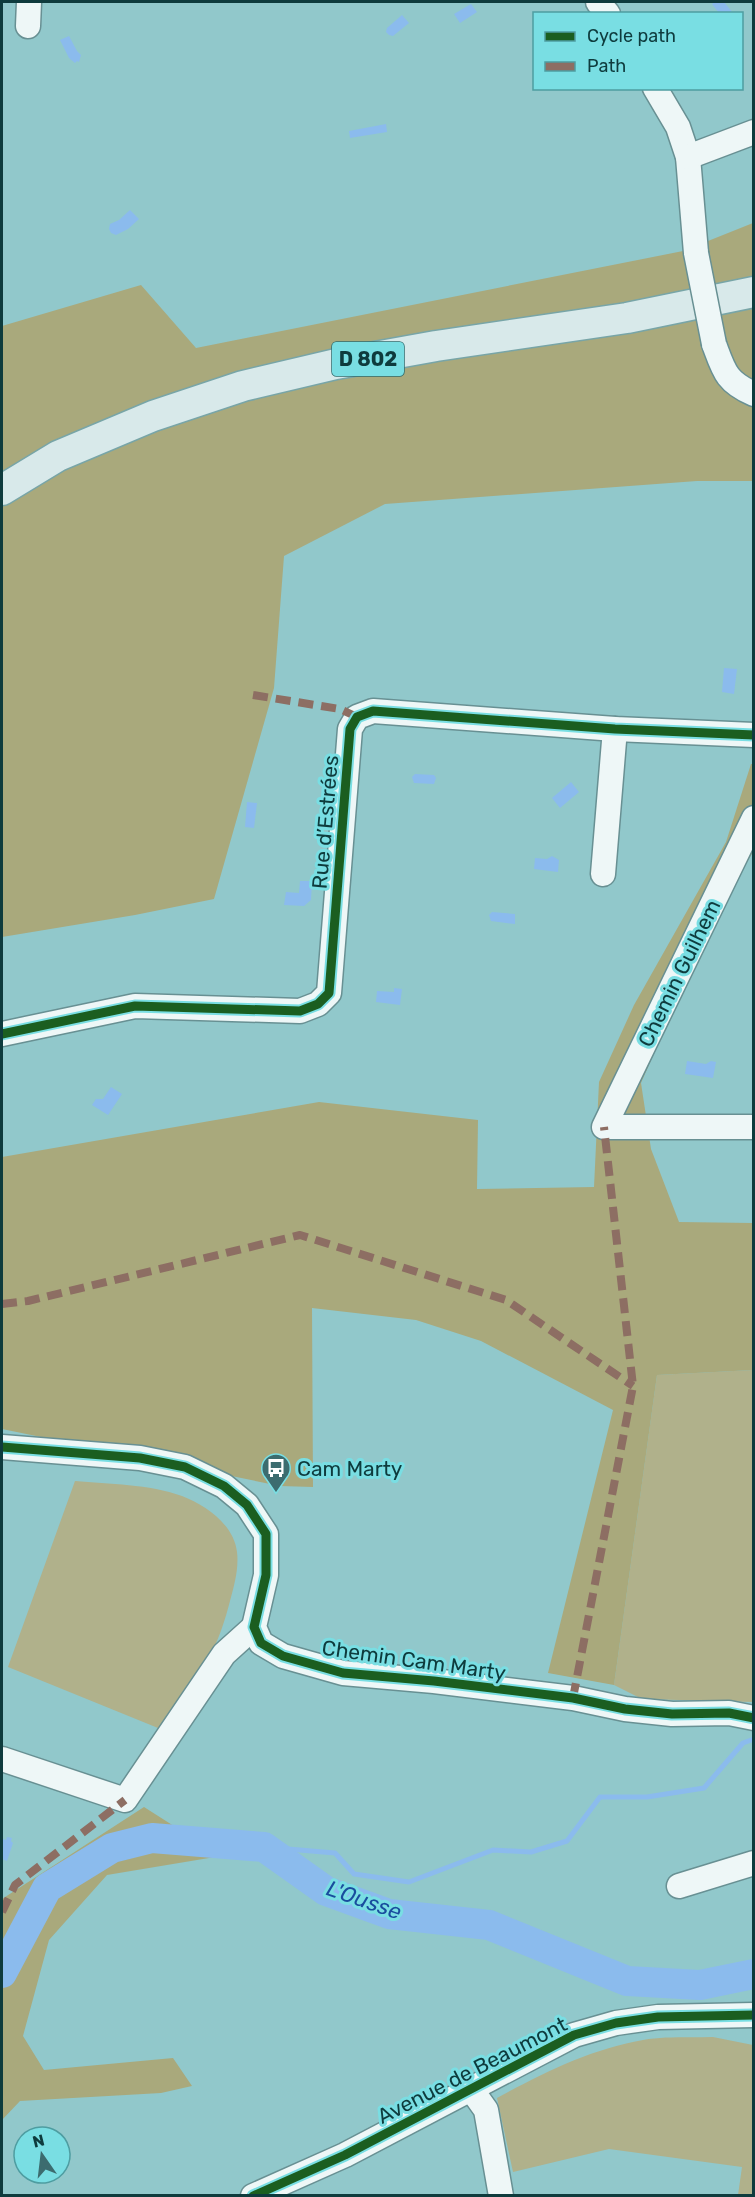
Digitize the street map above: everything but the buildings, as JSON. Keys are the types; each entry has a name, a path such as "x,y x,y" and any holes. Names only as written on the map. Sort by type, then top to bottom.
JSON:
{"main road":[{"name":"D 802","path":"2,490 58,456 153,416 243,386 336,364 627,318 753,292"}],"street":[{"path":"28,26 29,2"},
{"path":"656,90 678,127 688,157 696,253 714,344 723,369 736,386 753,394"},
{"path":"688,157 753,132"},
{"name":"Rue d’Estrées","path":"2,1034 135,1006 300,1011 318,1004 329,993 350,729 357,717 373,711 615,729 753,735"},
{"path":"603,874 615,729"},
{"name":"Chemin Guilhem","path":"753,818 604,1127 753,1127"},
{"path":"2,1449 140,1458 185,1467 224,1486 247,1505 266,1534 266,1575 254,1627 224,1654 125,1800 2,1760"},
{"name":"Chemin Cam Marty","path":"254,1627 261,1643 283,1656 344,1673 434,1681 573,1698 626,1709 672,1714 729,1713 753,1718"},
{"path":"679,1886 753,1863"},
{"name":"Avenue de Beaumont","path":"253,2196 345,2155 574,2035 615,2023 658,2017 753,2015"},
{"path":"471,2089 486,2110 501,2196"}],"green space":[{"path":"753,223 753,481 697,481 385,504 284,556 274,688 214,899 135,915 2,937 2,326 141,285 196,348 683,251"},
{"path":"751,764 753,764 753,852 712,921 641,1083 651,1149 679,1222 753,1223 753,1370 657,1375 614,1685 548,1673 613,1410 481,1341 416,1320 312,1308 313,1487 280,1486 2,1429 2,1157 319,1102 478,1120 477,1189 594,1187 599,1082 634,1005 726,842"},
{"path":"753,1370 753,1702 642,1699 614,1685 657,1375"},
{"path":"75,1481 143,1487 182,1496 217,1517 231,1533 235,1542 236,1577 219,1637 199,1673 166,1721 158,1728 8,1667"},
{"path":"144,1807 221,1856 107,1875 49,1940 23,2036 44,2070 173,2058 192,2086 161,2093 20,2101 2,2120 2,1899"},
{"path":"713,2037 753,2045 753,2195 738,2195 742,2167 609,2149 513,2172 497,2098 550,2071 605,2049 651,2039"}],"water":[{"path":"724,2 732,12 718,12 712,4"},
{"path":"471,4 477,12 460,23 454,14"},
{"path":"402,15 409,23 393,36 389,35 386,32 387,28"},
{"path":"69,36 81,55 79,62 75,63 69,58 60,40"},
{"path":"386,124 387,132 350,138 349,131"},
{"path":"130,210 139,219 128,229 116,235 111,233 110,224 119,220"},
{"path":"724,668 737,669 734,694 722,692"},
{"path":"415,774 434,775 436,778 434,784 414,783 412,777"},
{"path":"571,782 579,792 560,808 552,798"},
{"path":"247,802 257,803 254,828 245,827"},
{"path":"552,856 559,860 558,872 534,869 535,858 547,859"},
{"path":"300,881 312,881 311,900 304,906 284,905 286,892 299,893"},
{"path":"492,912 515,914 515,924 491,921 489,915"},
{"path":"394,988 402,989 400,1005 376,1002 377,991 394,992"},
{"path":"687,1061 706,1064 711,1061 716,1062 713,1078 685,1074"},
{"path":"111,1087 122,1094 108,1115 92,1105 96,1099 103,1099"},
{"path":"7,1837 12,1838 13,1843 7,1861 2,1859 3,1839 6,1840"}],"waterway":[{"path":"264,1847 335,1853 354,1874 409,1882 493,1850 531,1852 567,1841 600,1797 647,1797 704,1788 743,1743 754,1739"},
{"name":"L'Ousse","path":"2,1973 47,1888 112,1848 152,1838 264,1847 326,1891 389,1914 489,1925 627,1981 700,1985 754,1974"}],"marked path":[{"path":"253,695 340,709 357,717"},
{"path":"573,1698 633,1386 604,1127"},
{"path":"2,1304 28,1301 300,1235 506,1300 633,1386"},
{"path":"2,1912 15,1885 125,1800"}],"cycle path":[{"path":"2,1034 135,1006 300,1011 318,1004 329,993 350,729 357,717 373,711 615,729 754,735"},
{"path":"2,1447 140,1458 185,1467 224,1486 247,1505 266,1534 266,1575 254,1627 261,1643 283,1656 343,1673 434,1681 573,1698 625,1709 672,1714 729,1713 754,1718"},
{"path":"253,2196 345,2155 574,2035 616,2023 658,2017 754,2015"}],"place":[{"name":"Cam Marty","path":"276,1494"}]}
